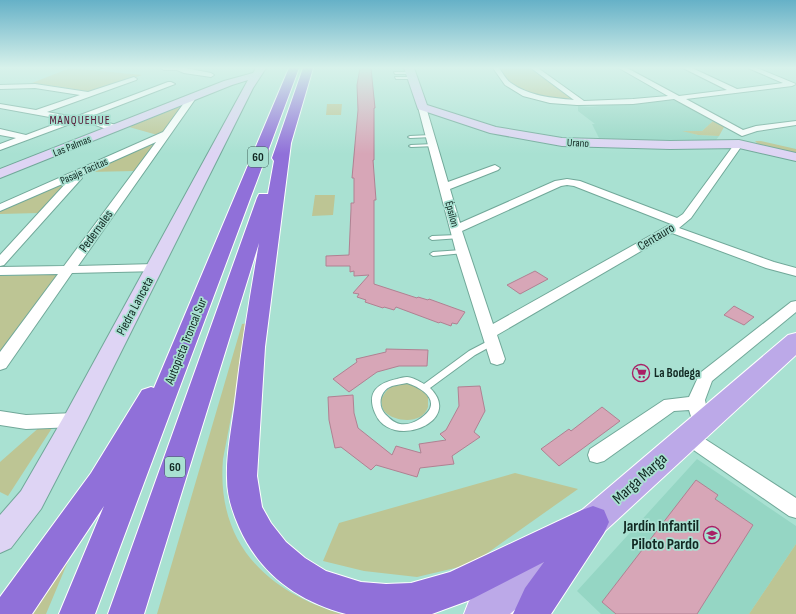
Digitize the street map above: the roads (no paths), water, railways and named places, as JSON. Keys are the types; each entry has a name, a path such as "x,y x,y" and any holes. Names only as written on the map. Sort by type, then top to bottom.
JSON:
{"highway":[{"name":"Autopista Troncal Sur","path":"77,614 283,97"},
{"name":"Autopista Troncal Sur","path":"126,614 299,97"},
{"path":"284,143 253,347 242,476 243,493 247,511 265,544 279,560 296,574 315,585 337,594 385,602 410,601 434,596 457,587 593,521"},
{"path":"10,614 102,483 191,328"},
{"path":"531,614 538,601 593,521"}],"main road":[{"name":"Marga Marga","path":"482,614 593,521 694,422 795,344"}],"street":[{"path":"36,112 84,97"},
{"path":"0,147 136,97"},
{"name":"Las Palmas","path":"0,174 195,97"},
{"name":"Piedra Lanceta","path":"0,538 31,500 75,420 245,97"},
{"name":"Épsilon","path":"418,97 445,187 462,252 497,359"},
{"path":"538,97 583,104 611,104 688,97"},
{"path":"573,97 583,104"},
{"name":"Pedernales","path":"0,364 192,98"},
{"path":"677,98 740,138 796,157"},
{"path":"0,106 75,119"},
{"name":"Urano","path":"422,107 494,130 562,142 670,145 740,138"},
{"path":"75,119 74,122 111,130"},
{"path":"740,138 756,129 796,123"},
{"path":"0,132 26,137"},
{"name":"Pasaje Tacitas","path":"0,208 167,134"},
{"path":"740,138 796,145"},
{"name":"Centauro","path":"490,337 675,226 687,216 740,138"},
{"path":"445,187 494,168"},
{"path":"0,262 83,171"},
{"path":"457,233 559,183 567,182 576,184 770,265 796,278"},
{"path":"770,265 796,272"},
{"path":"0,271 155,268"},
{"path":"694,422 699,388 706,377 796,305"},
{"path":"598,455 670,405 694,422 796,509"},
{"path":"0,418 26,422 75,420"}],"lane":[{"path":"410,137 432,141"},
{"path":"411,146 432,141"},
{"path":"432,238 457,233"},
{"path":"433,254 462,252"},
{"path":"425,387 472,353 490,337"},
{"path":"407,380 417,382 425,387 432,395 435,403 434,411 424,422 414,426 396,426 386,422 377,413 375,405 376,398 380,391 390,383 407,380"}],"place":[{"name":"La Bodega","path":"641,373"},
{"name":"Jardín Infantil Piloto Pardo","path":"712,535"}],"district":[{"name":"MANQUEHUE","path":"80,120"}]}
